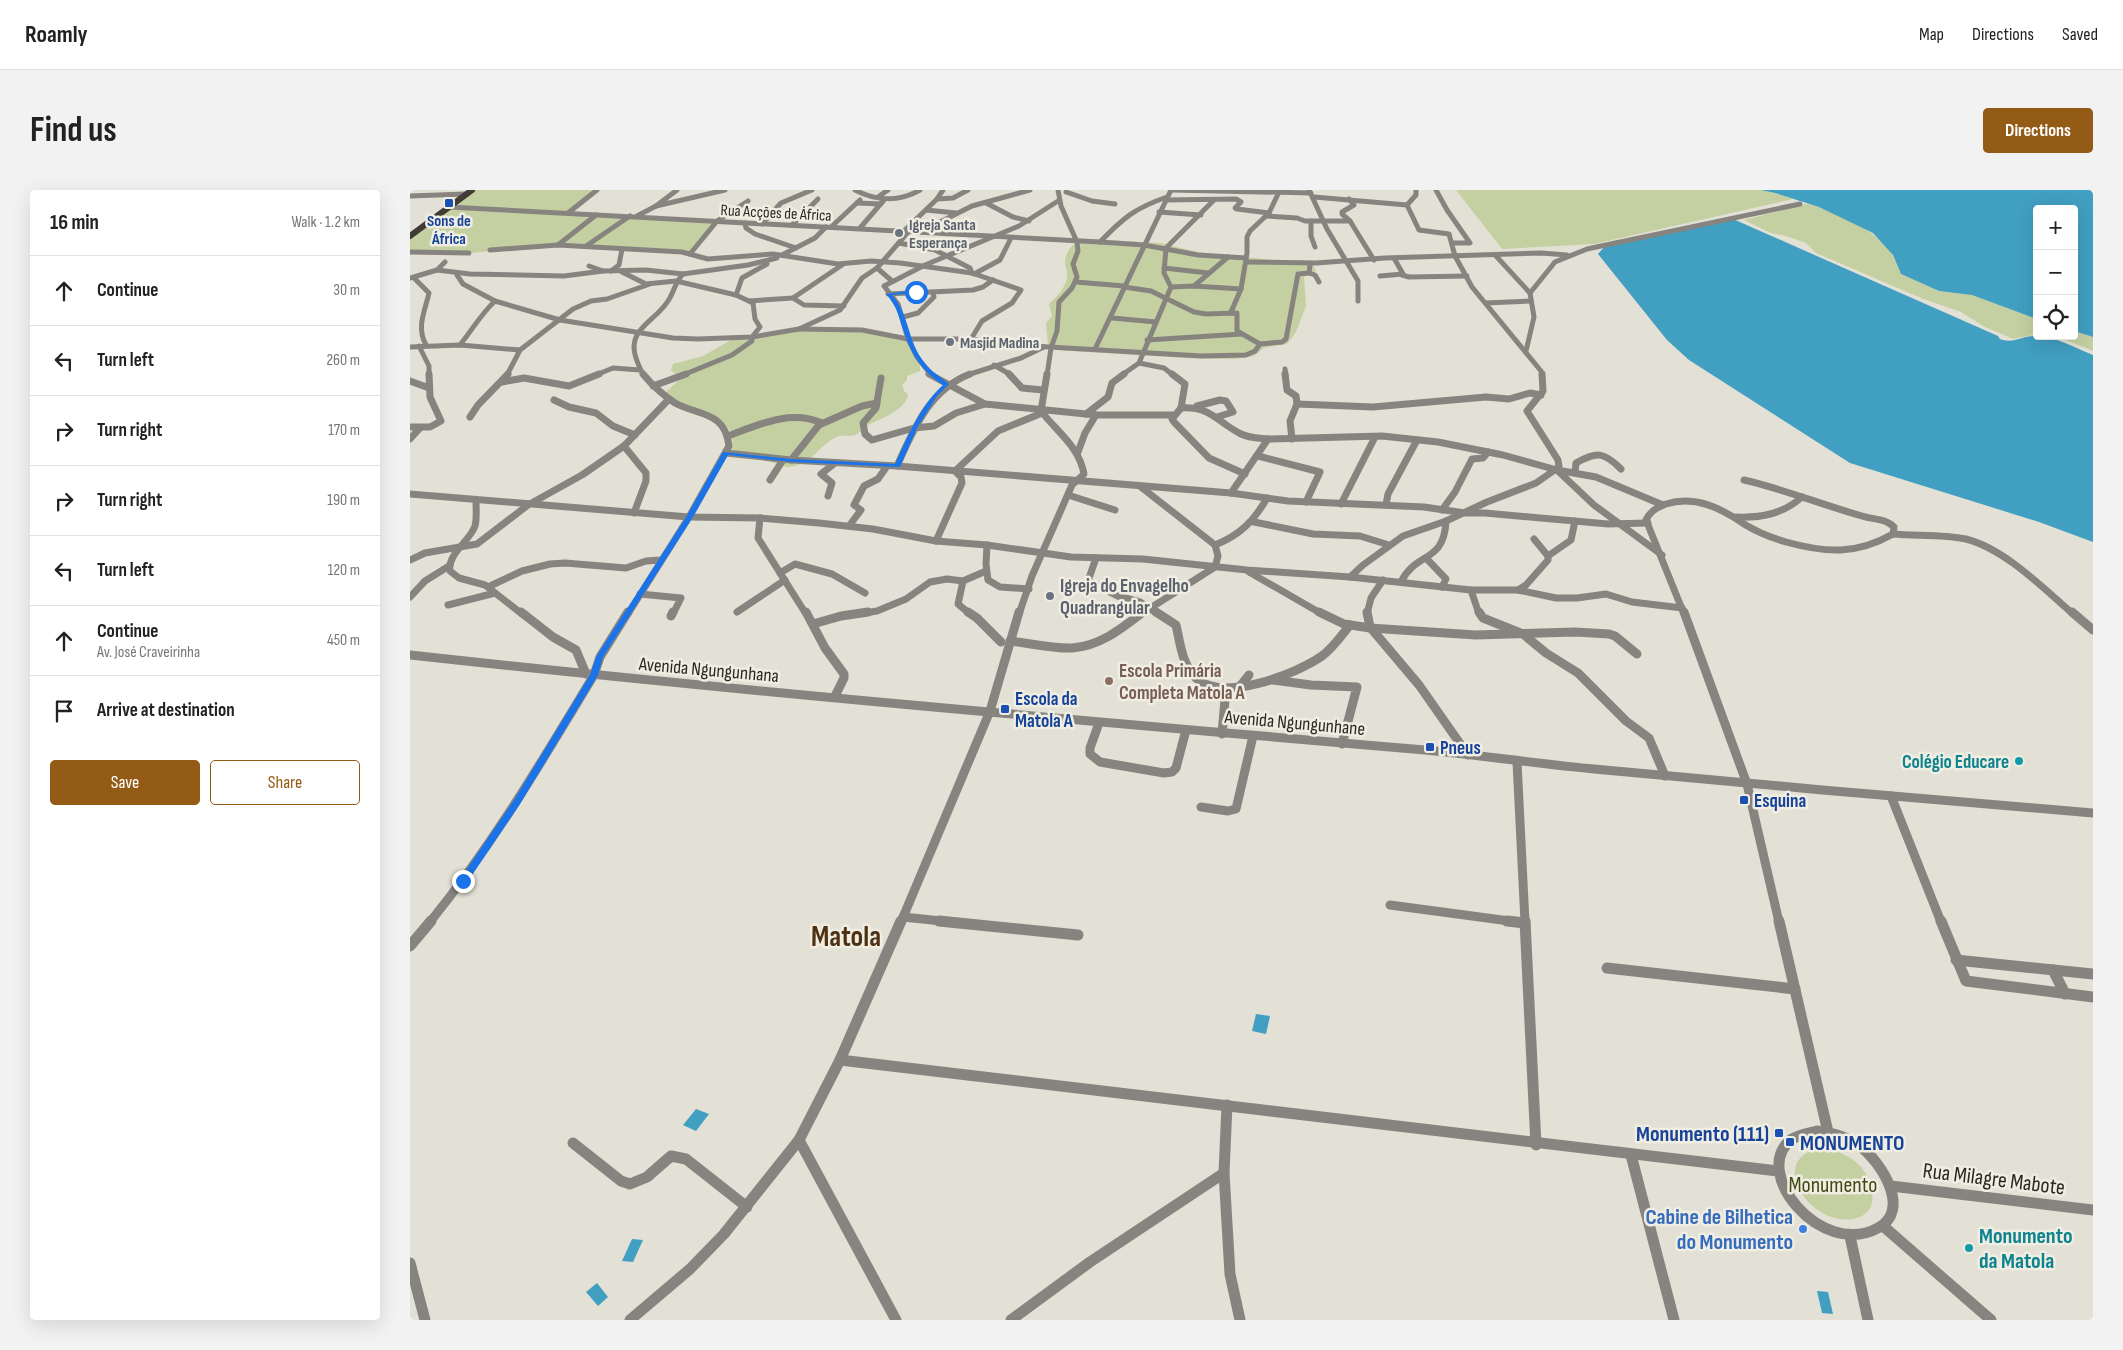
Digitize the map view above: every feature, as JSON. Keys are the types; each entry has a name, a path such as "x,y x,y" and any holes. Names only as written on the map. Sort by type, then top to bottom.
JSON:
{"main road":[{"path":"410,236 472,190"}],"street":[{"path":"568,213 597,190"},
{"path":"637,217 656,206 677,190"},
{"path":"656,206 725,190"},
{"path":"762,224 781,202 812,190"},
{"path":"855,190 864,195 878,197 883,202"},
{"path":"878,197 888,190"},
{"path":"736,295 739,283 745,275 815,238 858,202 900,200 920,190"},
{"path":"799,329 835,313 844,306 862,278 878,268 881,262 943,190"},
{"path":"937,199 953,198 968,190"},
{"path":"907,231 940,222 986,203 1030,190"},
{"path":"897,466 914,428 935,395 946,384 994,365 1025,358 1048,347 1057,331 1060,302 1076,282 1077,277 1073,264 1078,251 1076,241 1058,199 1058,190"},
{"path":"1095,349 1112,318 1124,287 1171,190 1312,193 1407,205"},
{"path":"1407,205 1416,195 1416,190"},
{"path":"1436,190 1446,210 1470,243 1453,243"},
{"path":"1115,204 1092,201 1068,191 1029,221 892,280 884,288 896,301 903,317 908,339 923,367 946,384 986,404 1042,412 1096,415 1174,415"},
{"path":"1231,312 1241,289 1246,260 1247,237 1250,231 1268,214 1279,192"},
{"path":"1312,193 1322,221 1357,278 1360,287 1358,300"},
{"path":"410,196 466,194"},
{"path":"792,225 818,199"},
{"path":"1100,242 1114,231 1124,218 1149,203 1166,199 1238,200 1241,202 1236,207 1237,209 1297,218 1310,222 1350,221"},
{"path":"1349,199 1354,205 1342,214 1350,221 1374,260"},
{"path":"1086,414 1108,397 1112,381 1130,372 1139,363 1147,340 1171,287 1164,273 1166,248 1201,216 1214,200"},
{"path":"690,254 717,221 748,202"},
{"path":"860,228 883,202"},
{"path":"986,203 1013,216 1029,221"},
{"path":"1530,293 1545,276 1552,264 1568,255 1609,243 1800,204"},
{"path":"1350,577 1403,536 1446,522 1487,502 1536,482 1559,467 1558,460 1527,411 1541,396 1542,375 1526,351 1486,304 1466,276 1455,256 1449,233 1419,230 1407,205"},
{"name":"Rua Acções de África","path":"449,207 1100,242 1144,245 1198,255 1310,265 1394,258 1541,253 1568,255"},
{"path":"926,210 956,214"},
{"path":"1159,212 1201,216"},
{"path":"558,245 596,215"},
{"path":"586,246 630,216"},
{"path":"1310,222 1314,247"},
{"path":"745,223 746,228 755,234 796,248"},
{"path":"973,273 1000,260 1011,238"},
{"path":"899,243 930,248 970,268 973,273"},
{"path":"490,250 558,245 682,252 716,259 765,254 842,264 881,262 925,265 973,273 1019,288 1021,292 1012,303 982,321 971,339"},
{"path":"611,272 619,265 619,254 622,249"},
{"path":"410,252 470,253"},
{"path":"1496,256 1530,293 1532,298 1530,301 1534,317 1526,351"},
{"path":"589,266 611,272 646,270 683,274 748,265 780,257"},
{"path":"1194,286 1228,257"},
{"path":"1394,258 1404,273 1402,275"},
{"path":"412,278 437,270 446,262"},
{"path":"749,301 793,298 842,264"},
{"path":"1309,273 1310,265"},
{"path":"878,268 892,280"},
{"path":"1164,268 1208,273"},
{"path":"437,270 457,275 524,274 572,277 603,271"},
{"path":"622,272 633,279 650,284"},
{"path":"1076,282 1152,291 1185,309 1210,315 1222,312 1238,314 1236,328 1242,334 1260,344 1286,340 1298,274 1309,273 1315,275 1319,282"},
{"path":"410,946 463,881 517,802 600,657 689,517 729,446 728,436 721,423 712,417 683,406 653,386 640,370 632,346 638,333 650,322 658,309 668,301 676,281 683,274"},
{"path":"457,275 463,284 494,301 560,320 638,333 698,340 752,338 799,329 862,330 908,339 971,339 992,344 1201,356 1246,355 1255,351 1260,344"},
{"path":"1380,276 1466,276"},
{"path":"410,427 432,427 441,422 430,397 429,366 422,346 420,327 425,302 429,293 412,278"},
{"path":"888,294 979,289 993,280"},
{"path":"470,417 478,405 502,382 520,350 580,304 607,299 650,284 676,281 736,295 753,303 755,319 760,327 749,344 724,358 653,386"},
{"path":"1171,287 1194,286 1241,289"},
{"path":"903,317 916,314 927,307 934,297 933,293"},
{"path":"793,298 804,305 844,306"},
{"path":"460,345 477,324 482,313 494,301"},
{"path":"1486,304 1530,301"},
{"path":"1112,318 1156,322"},
{"path":"1147,340 1242,334"},
{"path":"410,347 460,345 520,350"},
{"path":"630,1320 690,1269 747,1207 799,1140 840,1060 903,917 990,711 1005,642 1072,485 1084,474 1084,465 1078,452 1042,412 1043,390 1050,364 1048,347"},
{"path":"1139,363 1164,368 1185,384 1181,408 1172,419 1203,454 1216,462 1245,474"},
{"path":"994,365 1013,376 1022,388 1043,390"},
{"path":"502,382 524,378 569,386 613,368 640,370"},
{"path":"1284,369 1287,390 1296,396 1298,404 1290,421 1292,439"},
{"path":"882,378 877,403 863,423 868,438 877,440 914,428 934,426 963,410 986,404"},
{"path":"410,381 429,388"},
{"path":"1298,404 1373,407 1486,397 1508,399 1530,393 1541,396"},
{"path":"410,560 434,551 477,544 486,539 528,505 582,475 624,446 669,398"},
{"path":"554,400 569,407 596,413 613,426 635,435"},
{"path":"1181,408 1220,400 1226,401 1233,412 1217,417"},
{"path":"791,460 815,428 822,423 862,406 877,403"},
{"path":"1197,406 1217,417 1240,434 1268,440 1382,436 1444,443 1602,479 1663,505"},
{"path":"955,471 998,432 1042,412"},
{"path":"1078,452 1085,433 1096,415"},
{"path":"728,436 780,419 812,418 822,423"},
{"path":"410,439 420,428"},
{"path":"1342,504 1353,478 1375,437"},
{"path":"1231,493 1268,440"},
{"path":"1386,505 1388,494 1417,440"},
{"path":"624,446 646,473 644,487 634,513"},
{"path":"1442,510 1455,492 1472,459 1483,458 1488,452"},
{"path":"726,453 783,460 897,466 1078,480 1140,487 1231,493 1306,502 1386,505 1465,513 1619,524 1648,523"},
{"path":"1575,472 1576,463 1600,454 1609,456 1621,469"},
{"path":"1258,456 1320,472 1306,502"},
{"path":"770,480 783,460"},
{"path":"828,496 832,483 822,474 835,463"},
{"path":"848,526 861,510 854,505 864,486 878,479 887,466"},
{"path":"1557,470 1577,490 1662,555"},
{"path":"936,541 962,483 955,471"},
{"path":"1744,480 1864,517 1890,522 1894,527 1893,534"},
{"path":"963,581 958,596 958,604 1005,642 1056,648 1086,645 1108,637 1215,566 1218,556 1215,545 1140,487"},
{"path":"410,494 476,501 689,517 760,518 848,526 936,541 988,545 1096,558 1143,559 1247,570 1383,580 1472,590 1518,590 1556,598 1577,598 1606,594 1632,602 1682,608"},
{"path":"1068,495 1115,510"},
{"path":"1734,516 1763,517 1795,505 1802,497"},
{"path":"1215,545 1239,536 1254,522 1268,498"},
{"path":"410,596 425,581 449,566 475,526 476,501"},
{"path":"1828,1132 1747,784 1662,555 1646,520 1650,511 1669,502 1694,501 1716,507 1734,516 1747,526 1774,538 1800,546 1852,552 1877,545 1893,534 1964,539 1983,545 2019,568 2093,630"},
{"path":"760,518 758,538 825,648 844,674 844,678 835,696"},
{"path":"1518,590 1526,585 1548,560 1548,556 1566,546 1574,537 1575,521"},
{"path":"1254,522 1314,534 1360,536 1389,545"},
{"path":"1400,582 1412,567 1440,548 1446,531 1446,522"},
{"path":"1534,539 1548,556"},
{"path":"988,545 986,571 988,580 1000,587 1029,588"},
{"path":"1096,558 1088,581 1118,596 1137,600 1176,625 1178,643 1197,679 1207,684 1226,688 1271,680 1287,675 1323,655 1333,647 1350,625"},
{"path":"1426,558 1444,575 1446,579 1442,587"},
{"path":"488,588 522,570 550,564 565,563 626,568 646,561 661,560"},
{"path":"780,573 795,564 832,574 865,593"},
{"path":"449,566 454,576 481,583 553,637 576,650 590,674"},
{"path":"1247,570 1304,605 1333,620 1350,625 1476,635 1575,632 1609,634 1615,636 1637,654"},
{"path":"812,624 841,616 878,611 906,599 930,582 947,579 963,581 986,571"},
{"path":"737,612 785,580"},
{"path":"1383,580 1371,599 1367,610 1366,617 1370,628 1387,645 1468,755"},
{"path":"1472,590 1479,613 1483,618 1522,634 1546,653 1578,673 1626,721 1649,738 1665,776"},
{"path":"448,604 496,593"},
{"path":"640,594 681,598 672,616"},
{"name":"Avenida Ngungunhana","path":"410,655 1006,713"},
{"path":"1241,685 1249,675"},
{"path":"1271,680 1311,685 1357,686 1342,744"},
{"path":"1222,734 1226,688"},
{"name":"Avenida Ngungunhane","path":"1006,713 1098,723 1432,751 1517,762 1747,784"},
{"path":"1098,723 1090,748 1090,754 1094,758 1100,762 1164,773 1172,772 1176,768 1186,730"},
{"path":"1201,807 1228,811 1236,809 1253,736"},
{"path":"1517,762 1536,1145"},
{"path":"1747,784 2093,813"},
{"path":"1891,796 1966,981 2093,997"},
{"path":"1390,905 1525,923"},
{"path":"903,917 1078,935"},
{"path":"1956,960 2093,974"},
{"path":"1607,968 1795,989"},
{"path":"2053,970 2065,994"},
{"path":"840,1060 1227,1105 1536,1145 1778,1171"},
{"path":"1227,1105 1224,1172 1230,1274 1240,1320"},
{"path":"1806,1132 1828,1132 1844,1137 1860,1146 1873,1157 1884,1171 1891,1186 1893,1201 1890,1214 1883,1226 1869,1234 1850,1236 1834,1232 1817,1225 1802,1214 1790,1201 1782,1186 1778,1171 1779,1156 1789,1141 1806,1132"},
{"path":"799,1140 896,1320"},
{"path":"573,1143 621,1181 630,1184 647,1177 671,1156 678,1156 686,1160 747,1207"},
{"path":"1631,1155 1674,1320"},
{"path":"1011,1320 1090,1262 1224,1172"},
{"name":"Rua Milagre Mabote","path":"1891,1186 2093,1210"},
{"path":"1883,1226 1991,1320"},
{"path":"1850,1236 1868,1320"},
{"path":"410,1263 425,1320"}],"green space":[{"path":"475,190 600,190 568,212 719,222 705,240 689,253 547,245 471,253 410,252 410,240"},
{"path":"1456,190 1761,190 1793,199 1594,244 1502,249"},
{"path":"1807,204 1843,216 1878,238 1893,256 1901,274 1939,291 1972,295 2033,318 2033,335 2013,339 1983,326 1961,312 1921,298 1816,253 1806,243 1771,233 1744,220"},
{"path":"1087,239 1160,243 1197,252 1291,262 1312,261 1316,271 1304,277 1306,306 1296,332 1287,344 1264,348 1254,356 1235,359 1184,358 1056,350 1048,346 1046,323 1052,316 1049,304 1066,282 1065,262 1069,249 1075,243"},
{"path":"799,330 859,331 908,341 920,365 920,371 907,376 907,380 902,385 908,395 906,401 897,410 867,426 858,434 839,436 803,463 787,467 732,450 732,438 729,429 722,422 714,416 674,401 666,392 679,380 679,377 671,370 673,364 703,356 731,340 743,340"},
{"path":"2078,332 2093,337 2093,351 2066,340 2078,340"},
{"name":"Monumento","path":"1824,1148 1849,1157 1865,1173 1871,1187 1872,1202 1865,1214 1857,1218 1840,1219 1824,1214 1810,1203 1800,1190 1795,1177 1797,1164 1806,1154"}],"water":[{"path":"1761,190 2093,190 2093,337 2078,332 2078,205 2033,205 2033,318 1972,295 1939,291 1901,274 1893,255 1873,233 1819,207"},
{"path":"1733,219 1998,336 2000,339 2009,341 2033,336 2033,340 2057,340 2093,355 2093,542 2039,522 1850,463 1689,360 1667,340 1598,254 1606,245"},
{"path":"1256,1014 1270,1016 1266,1034 1252,1031"},
{"path":"696,1109 709,1114 696,1131 683,1125"},
{"path":"632,1239 643,1240 633,1262 622,1261"},
{"path":"597,1283 608,1297 598,1306 586,1292"},
{"path":"1817,1291 1828,1292 1833,1314 1822,1313"}],"place":[{"name":"Sons de África","path":"449,203"},
{"name":"Igreja Santa Esperança","path":"899,233"},
{"name":"Masjid Madina","path":"950,342"},
{"name":"Igreja do Envagelho Quadrangular","path":"1050,596"},
{"name":"Escola Primária Completa Matola A","path":"1109,681"},
{"name":"Escola da Matola A","path":"1005,709"},
{"name":"Pneus","path":"1430,747"},
{"name":"Colégio Educare","path":"2019,761"},
{"name":"Esquina","path":"1744,800"},
{"name":"Monumento (111)","path":"1779,1133"},
{"name":"MONUMENTO","path":"1790,1142"},
{"name":"Cabine de Bilhetica do Monumento","path":"1803,1229"},
{"name":"Monumento da Matola","path":"1969,1248"}],"district":[{"name":"Matola","path":"846,936"}],"route":[{"path":"463,881 517,802 594,675 596,663 689,517 726,453 791,460 897,466 914,428 935,395 946,384 930,374 917,358 907,335 898,304 888,294 916,292"}]}
